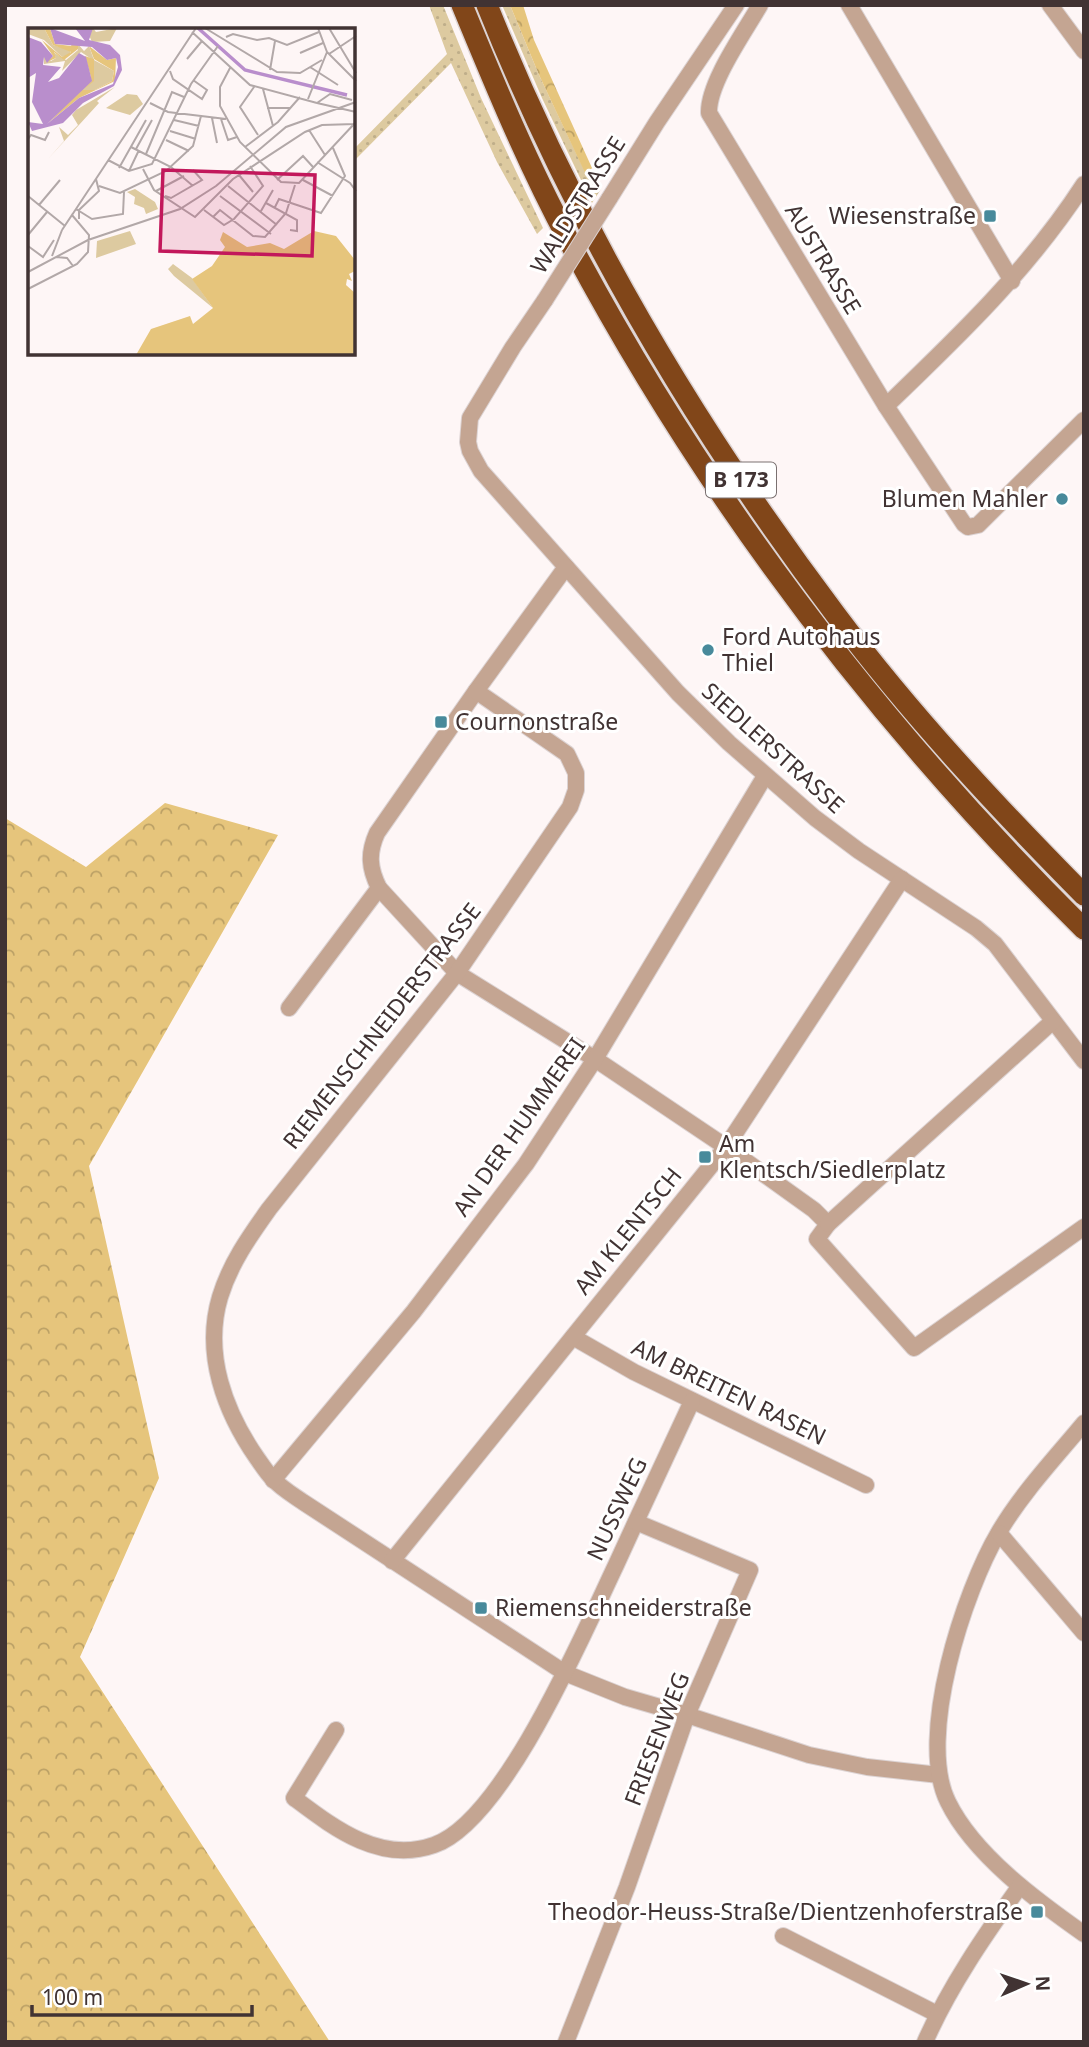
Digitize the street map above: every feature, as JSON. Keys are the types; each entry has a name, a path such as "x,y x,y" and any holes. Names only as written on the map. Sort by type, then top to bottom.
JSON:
{"highway":[{"name":"B 173","path":"462,5 496,89 568,240 628,345 754,542 821,635 888,716 955,794 1084,929"},
{"name":"B 173","path":"487,5 514,72 589,230 646,331 767,521 837,617 904,699 972,777 1084,895"}],"street":[{"name":"WALDSTRASSE","path":"467,434 470,418 477,404 657,122 736,5"},
{"name":"AUSTRASSE","path":"760,5 718,79 709,100 709,113 886,406 964,524 968,527 978,526 1084,420"},
{"path":"849,5 1012,281"},
{"path":"1050,5 1084,51"},
{"path":"886,406 1012,281 1084,184"},
{"name":"SIEDLERSTRASSE","path":"467,434 470,451 481,471 678,693 765,776 826,827 976,928 995,944 1084,1061"},
{"path":"566,567 377,833 370,858 374,879 379,888 457,973 595,1059 726,1147 814,1210 828,1224"},
{"name":"RIEMENSCHNEIDERSTRASSE","path":"476,691 567,754 576,773 576,790 570,807 457,973 269,1209 245,1243 219,1299 215,1337 218,1379 237,1427 273,1479 303,1502 565,1674 625,1697 809,1755 867,1767 939,1775"},
{"name":"AN DER HUMMEREI","path":"273,1479 415,1311 526,1164 595,1059 765,776"},
{"name":"AM KLENTSCH","path":"392,1561 726,1147 902,879"},
{"path":"289,1008 379,888"},
{"path":"1053,1021 828,1224 817,1239 914,1348 1084,1227"},
{"name":"AM BREITEN RASEN","path":"573,1337 634,1372 866,1485"},
{"name":"NUSSWEG","path":"336,1730 294,1798 327,1822 370,1845 392,1850 433,1846 465,1825 499,1786 565,1674 692,1401"},
{"path":"1084,1423 1018,1505 999,1533 973,1586 952,1653 939,1721 939,1775 957,1819 1020,1886 1084,1934"},
{"name":"FRIESENWEG","path":"566,2042 627,1887 687,1715 750,1570 636,1522"},
{"path":"999,1533 1084,1633"},
{"path":"925,2042 937,2014 1020,1886"},
{"path":"783,1936 937,2014"}],"shaded area":[{"path":"429,5 443,5 481,98 543,228 537,234 497,162 451,63 355,160 355,148 447,54"},
{"path":"502,5 510,5 539,75 586,174 601,189 592,203 542,98"}],"green space":[{"path":"510,5 523,5 534,40 592,168 586,175 539,75"},
{"path":"165,803 278,835 89,1166 159,1478 80,1657 330,2042 5,2042 5,818 86,867"}],"place":[{"name":"Wiesenstraße","path":"990,216"},
{"name":"Blumen Mahler","path":"1062,499"},
{"name":"Ford Autohaus Thiel","path":"708,650"},
{"name":"Cournonstraße","path":"441,722"},
{"name":"Am Klentsch/Siedlerplatz","path":"705,1157"},
{"name":"Riemenschneiderstraße","path":"481,1608"},
{"name":"Theodor-Heuss-Straße/Dientzenhoferstraße","path":"1037,1912"}]}
